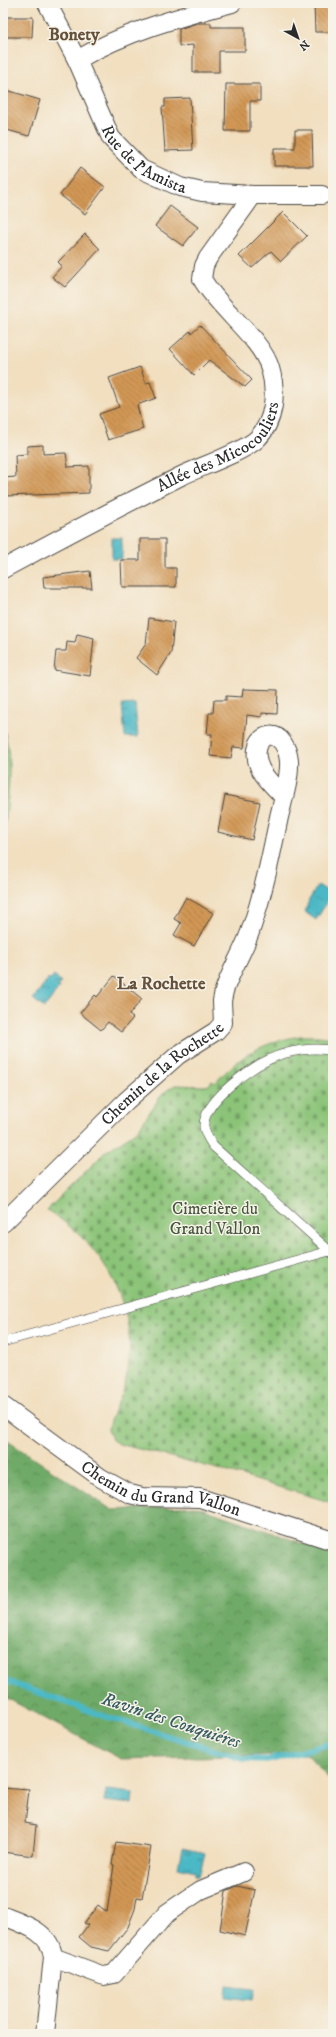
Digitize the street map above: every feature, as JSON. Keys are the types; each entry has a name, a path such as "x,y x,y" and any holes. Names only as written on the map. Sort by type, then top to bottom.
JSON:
{"street":[{"name":"Rue de l'Amista","path":"47,3 77,60 111,138 141,168 180,187 202,192 253,195 322,195"},
{"path":"77,60 132,34 165,22 232,3"},
{"name":"Allée des Micocouliers","path":"3,569 104,515 248,446 265,429 272,416 273,401 271,375 267,361 256,344 212,294 202,279 204,266 208,258 253,195"},
{"name":"Chemin de la Rochette","path":"3,1223 126,1101 178,1055 216,1031 223,1023 222,1001 224,991 250,932 258,906 284,797"},
{"name":"Chemin du Grand Vallon","path":"3,1406 101,1478 130,1494 142,1497 200,1498 333,1541"},
{"path":"53,1958 104,1976 114,1974 167,1913 201,1890 244,1872"},
{"path":"3,1916 31,1928 42,1935 51,1947 53,1958 45,2034"}],"lane":[{"path":"332,1251 213,1146 208,1138 204,1126 207,1113 216,1100 230,1087 271,1058 314,1049 333,1051"},
{"path":"3,1342 332,1251"}],"green space":[{"path":"3,727 7,740 9,785 3,845"},
{"name":"Cimetière du Grand Vallon","path":"300,1036 333,1038 333,1503 222,1470 119,1444 112,1440 108,1429 111,1417 125,1383 129,1357 129,1332 124,1307 115,1284 87,1243 68,1225 47,1210 105,1152 137,1131 160,1097 166,1091 175,1085 205,1086 209,1085 212,1081 215,1083 234,1064 253,1051 274,1042"},
{"path":"3,1438 112,1510 195,1506 333,1554 333,1783 307,1754 121,1759 3,1696"}],"water":[{"path":"112,538 122,538 122,559 112,559"},
{"path":"135,704 138,737 125,737 122,705"},
{"path":"318,885 332,894 316,920 305,912 309,900"},
{"path":"54,976 61,982 58,986 60,987 44,1008 33,999 49,978 51,980"},
{"path":"106,1790 133,1793 132,1804 104,1801"},
{"path":"182,1848 205,1853 199,1876 195,1875 195,1871 178,1867"},
{"path":"226,1986 254,1989 252,2000 225,1997"}],"building":[{"path":"314,3 333,3 333,32 315,32"},
{"path":"3,17 33,17 32,37 3,37"},
{"path":"197,23 211,23 211,27 245,27 245,51 219,51 219,72 193,72 193,45 179,46 179,29"},
{"path":"226,84 260,84 260,101 250,101 250,131 225,131"},
{"path":"3,89 40,100 29,136 3,129"},
{"path":"190,98 193,150 165,151 162,107 165,107 165,99"},
{"path":"295,130 312,130 313,166 274,166 274,148 295,148"},
{"path":"80,168 105,187 85,214 60,195"},
{"path":"170,206 198,227 183,246 155,226"},
{"path":"283,212 307,236 281,261 271,251 252,268 239,256"},
{"path":"85,234 100,249 65,287 52,277 62,266 58,262"},
{"path":"200,325 252,380 245,387 209,360 194,375 170,349 190,331 191,333"},
{"path":"140,367 146,383 150,382 156,398 137,405 143,429 108,440 99,414 119,407 109,378"},
{"path":"43,445 43,454 66,453 68,467 89,466 89,493 4,496 3,478 16,477 15,455 27,454 27,446"},
{"path":"140,539 165,539 165,568 176,568 176,587 122,587 121,560 140,560"},
{"path":"90,571 92,588 44,588 43,577"},
{"path":"149,618 174,622 171,653 157,675 136,658 146,644"},
{"path":"77,634 94,638 90,676 54,670 56,651 66,651 67,642 75,643"},
{"path":"243,689 278,690 277,714 262,713 262,717 247,715 244,748 233,747 231,758 210,756 212,734 207,734 209,713 213,713 214,700 226,700 226,696 242,697"},
{"path":"225,795 260,802 252,840 218,832"},
{"path":"186,897 213,913 194,946 174,935 181,923 174,919"},
{"path":"114,976 142,999 129,1015 133,1018 121,1032 108,1022 101,1030 80,1013 95,995 97,997"},
{"path":"3,1788 29,1790 25,1823 36,1825 33,1856 3,1852"},
{"path":"116,1842 151,1847 142,1898 137,1897 135,1909 128,1927 109,1951 91,1947 79,1937 88,1925 84,1923 98,1905 107,1912"},
{"path":"237,1886 255,1890 245,1936 220,1930 226,1891"}],"waterway":[{"name":"Ravin des Couquiéres","path":"3,1680 107,1717 243,1759 270,1760 333,1743"}],"district":[{"name":"Bonety","path":"74,35"},
{"name":"La Rochette","path":"161,984"}]}
